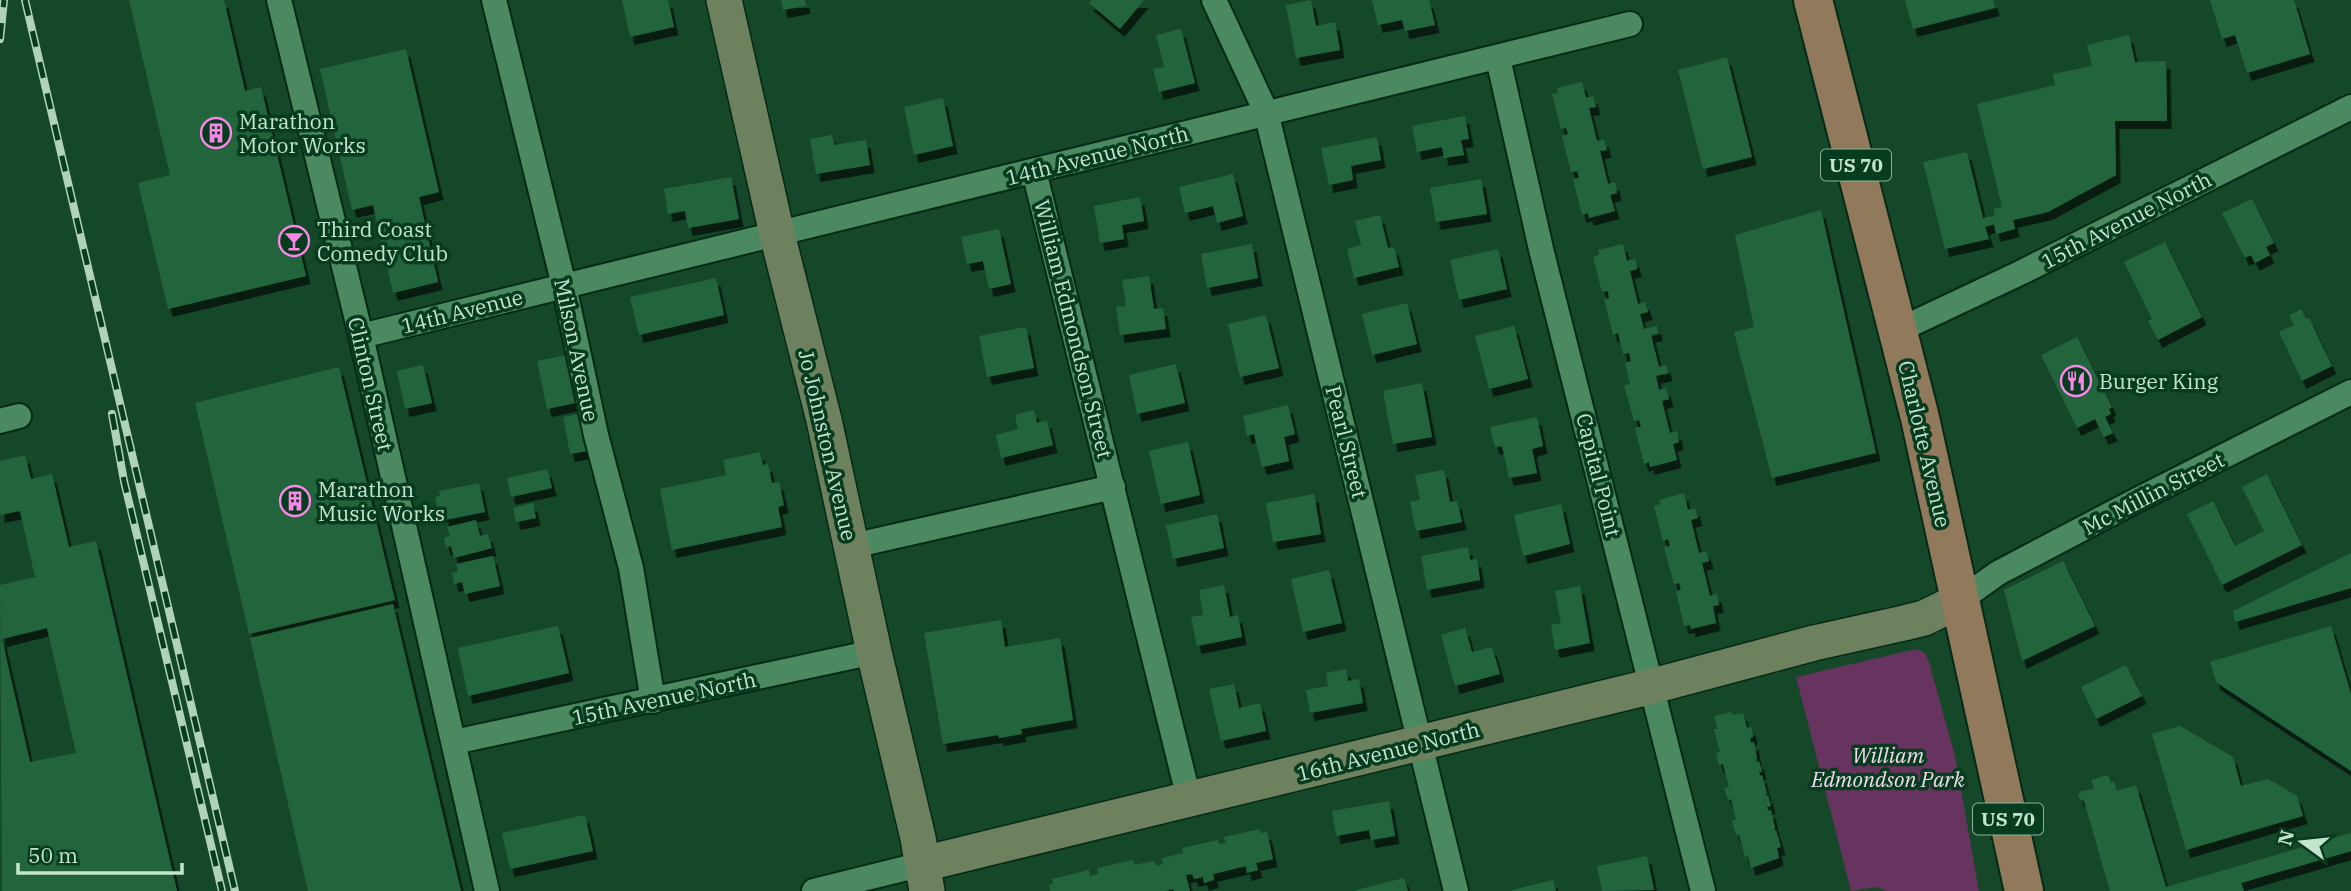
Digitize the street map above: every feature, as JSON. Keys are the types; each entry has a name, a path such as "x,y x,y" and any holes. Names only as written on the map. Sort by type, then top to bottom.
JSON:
{"main road":[{"name":"Charlotte Avenue","path":"1813,0 1899,330 2024,891"}],"street":[{"name":"Clinton Street","path":"279,0 360,336 488,891"},
{"name":"Milson Avenue","path":"494,0 564,286 596,435 631,569 653,701"},
{"name":"Jo Johnston Avenue","path":"724,0 776,234 824,420 925,877"},
{"name":"Pearl Street","path":"1214,0 1266,112 1456,891"},
{"name":"14th Avenue North","path":"564,286 1630,24"},
{"name":"Capital Point","path":"1498,58 1541,249 1703,891"},
{"name":"15th Avenue North","path":"1899,330 2063,253 2351,107"},
{"name":"William Edmondson Street","path":"1034,171 1189,799"},
{"name":"14th Avenue","path":"360,336 564,286"},
{"name":"Mc Millin Street","path":"1959,601 1998,573 2351,392"},
{"name":"William Edmondson Street","path":"852,546 1114,487"},
{"name":"16th Avenue North","path":"814,891 925,877 1189,799 1653,687 1814,643 1924,618 1959,601"},
{"name":"15th Avenue North","path":"454,742 874,652"}],"green space":[{"name":"William Edmondson Park","path":"1916,649 1925,653 1929,662 1955,756 1979,891 1887,891 1875,887 1851,891 1796,677"}],"building":[{"name":"Marathon Motor Works","path":"129,0 224,0 245,91 261,87 306,276 168,309 138,183 170,175"},
{"path":"622,0 668,0 674,27 630,37"},
{"path":"781,0 805,0 806,6 783,10"},
{"path":"1092,0 1144,0 1120,29 1089,3"},
{"path":"1311,0 1316,26 1335,22 1340,50 1296,58 1286,5"},
{"path":"1372,0 1429,0 1435,25 1405,31 1402,20 1378,25"},
{"path":"1905,0 1993,0 1995,8 1913,29"},
{"path":"2210,0 2294,0 2310,54 2247,73 2235,35 2222,39"},
{"path":"1181,29 1195,83 1159,92 1153,69 1164,67 1156,35"},
{"path":"2129,35 2135,62 2166,61 2167,121 2115,121 2116,175 2048,212 2013,220 2015,229 1996,234 1994,224 1985,227 1989,239 1945,249 1923,162 1967,152 1983,218 1995,216 1993,209 2002,207 1977,104 2055,85 2053,74 2092,66 2087,45"},
{"path":"406,49 439,192 419,197 438,282 393,293 373,205 352,210 320,69"},
{"path":"1727,57 1752,157 1703,169 1678,70"},
{"path":"1582,82 1586,98 1593,96 1596,107 1589,108 1597,141 1604,139 1607,150 1600,151 1608,184 1615,182 1617,193 1610,195 1615,211 1589,218 1588,213 1582,215 1573,179 1579,178 1577,171 1571,172 1562,136 1568,134 1566,128 1561,129 1552,94 1558,93 1557,88"},
{"path":"943,98 953,146 914,155 904,107"},
{"path":"1465,116 1469,139 1461,140 1464,155 1444,158 1442,147 1417,152 1412,126"},
{"path":"832,135 834,145 866,140 870,165 816,174 810,139"},
{"path":"1377,137 1381,160 1351,166 1353,180 1329,185 1321,148"},
{"path":"1233,174 1243,216 1217,223 1213,206 1185,213 1179,187"},
{"path":"731,177 739,219 688,228 685,211 668,214 664,189"},
{"path":"1481,179 1487,214 1436,222 1430,188"},
{"path":"1140,197 1144,221 1122,225 1124,239 1100,243 1094,206"},
{"path":"2252,199 2274,243 2266,247 2270,255 2255,263 2251,255 2245,258 2222,213"},
{"path":"1821,210 1876,453 1772,478 1734,332 1754,327 1735,235"},
{"path":"1380,215 1388,248 1394,247 1399,267 1354,278 1347,249 1361,245 1355,221"},
{"path":"999,229 1011,284 989,289 983,261 967,264 961,237"},
{"path":"2165,242 2202,317 2158,340 2148,321 2152,319 2124,262"},
{"path":"1252,244 1258,278 1207,288 1201,254"},
{"path":"1623,244 1627,261 1635,259 1637,269 1630,271 1638,304 1645,302 1648,312 1640,314 1644,329 1657,326 1658,333 1651,335 1659,367 1666,365 1668,373 1656,376 1659,390 1666,388 1669,399 1662,401 1670,433 1677,431 1679,442 1673,444 1677,460 1650,467 1649,462 1644,464 1635,428 1641,427 1639,420 1634,421 1624,385 1630,384 1625,363 1631,361 1629,353 1623,354 1618,333 1613,335 1604,299 1609,298 1608,291 1602,292 1593,257 1599,255 1598,250"},
{"path":"1498,249 1507,289 1459,300 1450,260"},
{"path":"1149,276 1154,309 1163,308 1166,329 1120,335 1116,307 1126,306 1122,280"},
{"path":"716,278 724,315 639,335 630,297"},
{"path":"1407,303 1417,344 1372,355 1362,314"},
{"path":"2301,309 2306,319 2309,318 2332,366 2302,381 2279,332 2294,325 2289,315"},
{"path":"1266,315 1279,368 1240,377 1228,324"},
{"path":"1514,326 1528,379 1489,389 1475,336"},
{"path":"1026,327 1034,368 987,377 979,336"},
{"name":"Burger King","path":"2077,337 2112,407 2109,409 2111,414 2105,417 2113,433 2104,437 2095,419 2077,428 2041,355"},
{"path":"566,355 575,403 547,409 537,361"},
{"path":"1176,364 1185,403 1137,414 1129,375"},
{"path":"423,365 432,403 405,409 397,371"},
{"name":"Marathon Music Works","path":"339,367 395,600 249,634 195,403"},
{"path":"1422,383 1432,437 1393,444 1383,391"},
{"path":"1288,405 1295,434 1284,437 1289,461 1262,467 1254,434 1247,436 1243,416"},
{"path":"1034,410 1037,423 1047,420 1053,445 1001,458 996,435 1018,429 1015,415"},
{"path":"586,413 593,450 570,454 563,417"},
{"path":"1537,417 1543,446 1532,449 1537,473 1509,478 1502,446 1495,447 1490,427"},
{"path":"1188,442 1200,495 1161,504 1149,451"},
{"path":"760,452 763,465 768,464 772,483 779,482 784,505 778,507 782,527 672,550 660,489 726,475 723,460"},
{"path":"25,455 31,479 52,474 69,547 96,541 177,891 2,891 0,585 35,577 20,511 0,515 0,461","holes":["47,628 76,753 30,762 2,639"]},
{"path":"547,469 552,488 511,497 507,478"},
{"path":"1444,470 1450,502 1457,501 1462,522 1416,531 1410,502 1420,500 1415,475"},
{"path":"2267,474 2302,545 2222,585 2187,514 2213,501 2235,546 2264,531 2242,487"},
{"path":"479,483 485,512 445,520 444,514 439,515 435,497 440,496 439,491"},
{"path":"1684,493 1688,510 1695,508 1698,518 1691,520 1699,553 1706,551 1709,561 1702,563 1710,596 1717,594 1719,605 1713,606 1716,623 1691,629 1690,625 1684,626 1676,591 1681,590 1679,583 1674,584 1664,547 1670,546 1668,539 1663,541 1654,506 1660,504 1659,500"},
{"path":"1314,494 1321,534 1273,542 1266,503"},
{"path":"533,503 536,518 516,522 513,508"},
{"path":"1561,504 1570,544 1523,556 1514,515"},
{"path":"1217,514 1224,548 1173,559 1166,525"},
{"path":"476,520 480,536 488,534 492,548 454,558 451,546 446,548 444,538 450,536 447,527"},
{"path":"1468,547 1470,560 1477,559 1480,580 1427,590 1421,556"},
{"path":"2351,553 2351,588 2235,622 2233,611"},
{"path":"493,556 500,586 465,594 462,582 454,584 452,573 458,572 456,564"},
{"path":"2063,561 2095,626 2022,661 2004,590"},
{"path":"1329,570 1342,623 1303,632 1291,579"},
{"path":"1224,585 1230,617 1238,615 1242,637 1197,646 1191,617 1203,615 1199,590"},
{"path":"1580,586 1590,643 1555,650 1551,625 1561,623 1555,591"},
{"path":"393,604 461,891 308,891 250,638"},
{"path":"1001,620 1005,647 1060,638 1073,720 1021,729 1022,734 943,744 924,633"},
{"path":"558,626 569,673 468,696 458,648"},
{"path":"2331,626 2351,694 2351,771 2216,682 2210,662"},
{"path":"1465,628 1472,652 1492,647 1500,674 1455,686 1441,635"},
{"path":"2126,665 2142,696 2096,719 2081,687"},
{"path":"1346,669 1348,681 1359,679 1363,703 1310,713 1306,690 1328,686 1326,673"},
{"path":"1234,684 1239,708 1260,703 1266,731 1221,741 1209,689"},
{"path":"1731,712 1732,715 1743,713 1747,728 1751,727 1751,743 1754,742 1756,762 1759,761 1762,772 1759,772 1760,776 1762,775 1767,793 1765,796 1768,795 1771,806 1767,807 1768,811 1771,810 1774,831 1776,830 1781,847 1777,848 1779,858 1751,868 1739,834 1736,835 1731,799 1728,800 1724,788 1729,787 1723,764 1719,765 1716,753 1720,752 1714,729 1718,729 1714,716"},
{"path":"2180,726 2233,757 2241,786 2268,779 2297,796 2303,816 2186,850 2152,734"},
{"path":"2108,775 2117,791 2136,785 2166,887 2351,833 2351,851 2241,883 2244,891 2110,891 2084,801 2078,794 2094,789 2091,780"},
{"path":"1389,801 1395,836 1371,840 1369,830 1336,836 1332,811"},
{"path":"585,815 593,851 510,869 502,833"},
{"path":"1260,829 1261,833 1267,832 1273,859 1256,863 1258,870 1247,873 1246,866 1213,874 1214,880 1204,883 1203,877 1194,879 1192,874 1186,875 1190,891 1050,891 1052,879 1089,870 1090,876 1098,874 1097,868 1133,860 1134,865 1154,861 1156,866 1163,864 1162,858 1183,853 1182,848 1218,840 1219,844 1226,843 1224,837"},
{"path":"1647,856 1654,890 1602,891 1597,866"},
{"path":"1404,878 1408,891 1356,891 1356,890"},
{"path":"1553,880 1556,891 1512,891 1512,890"}],"railway":[{"path":"0,39 4,0"},
{"path":"25,0 235,891"},
{"path":"112,414 124,481 222,891"}],"place":[{"name":"Marathon Motor Works","path":"216,133"},
{"name":"Third Coast Comedy Club","path":"294,241"},
{"name":"Burger King","path":"2076,381"},
{"name":"Marathon Music Works","path":"295,501"}]}
